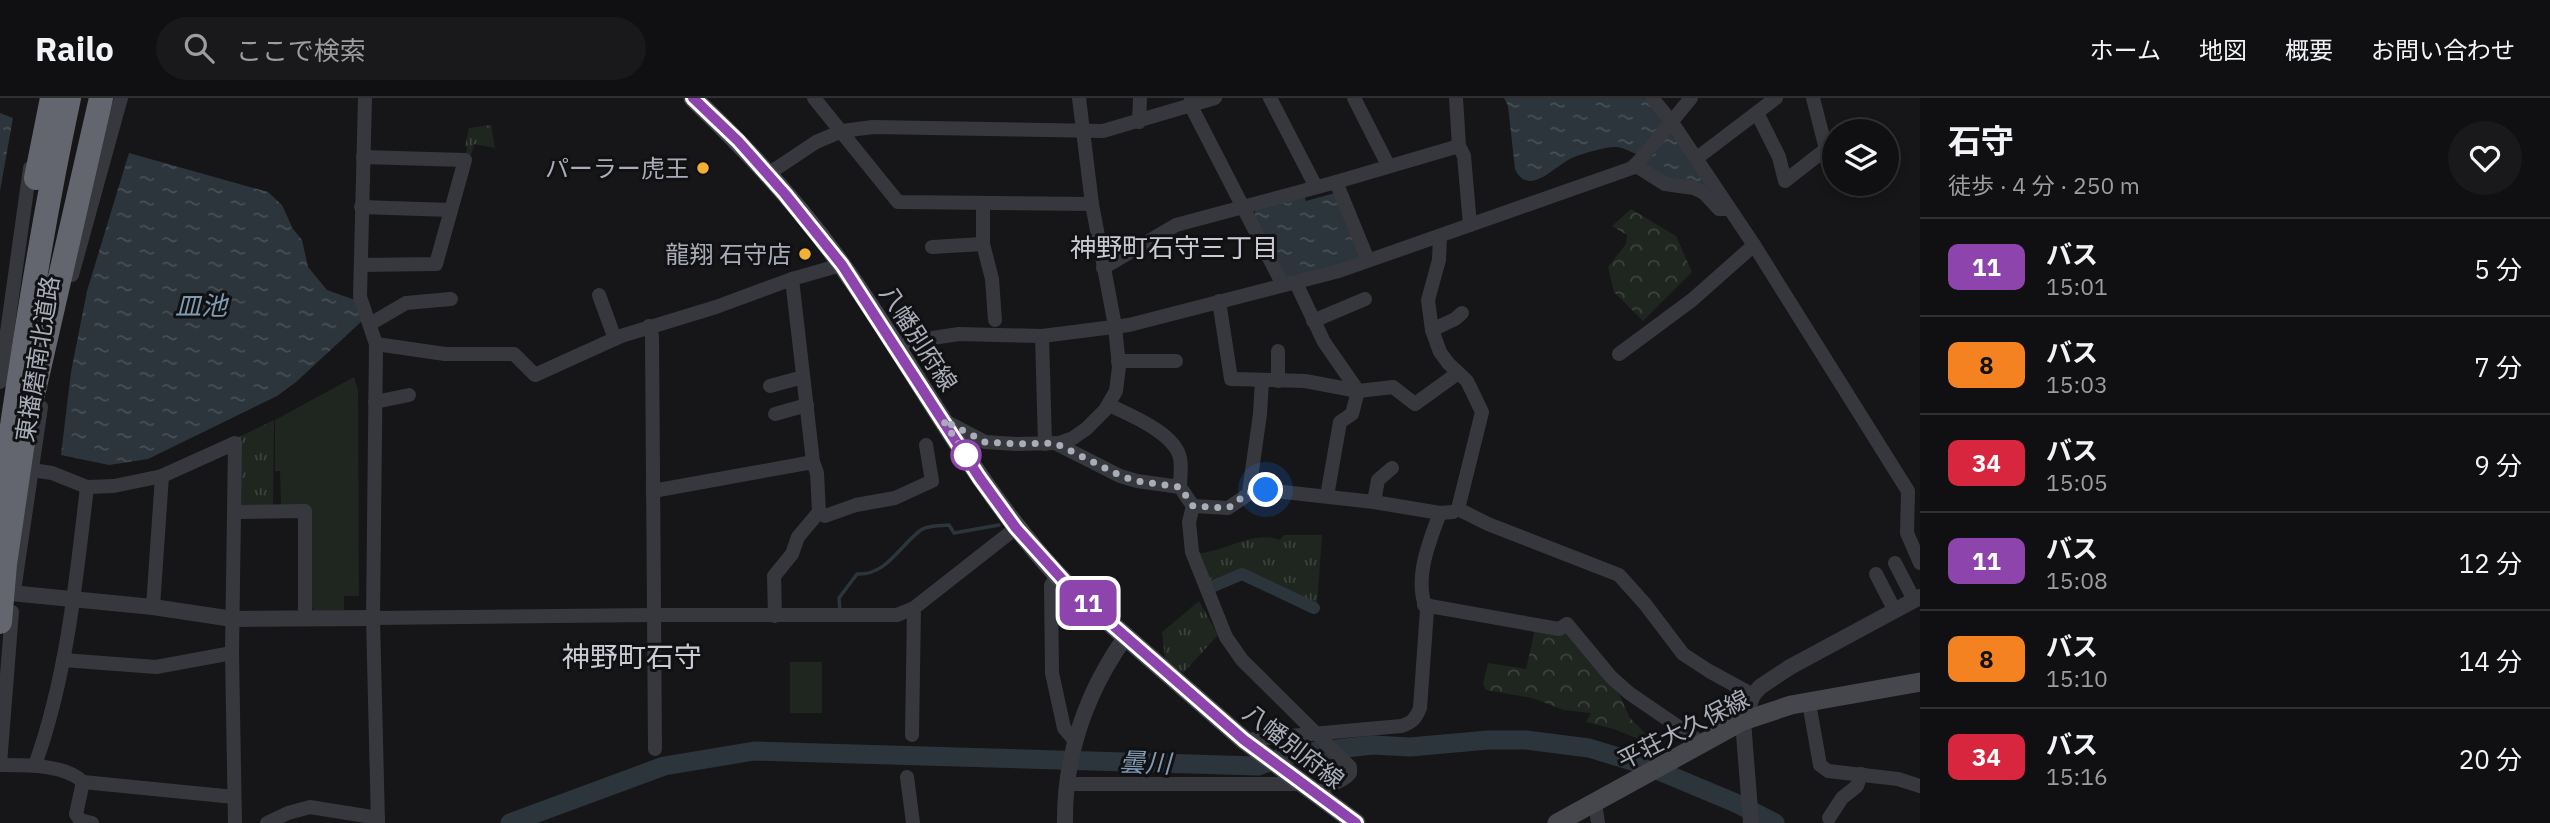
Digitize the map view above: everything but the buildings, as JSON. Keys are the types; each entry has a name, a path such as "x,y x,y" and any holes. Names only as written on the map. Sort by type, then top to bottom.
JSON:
{"highway":[{"path":"0,498 17,315 43,135 52,98"},
{"name":"東播磨南北道路","path":"0,507 48,192 69,98"},
{"name":"東播磨南北道路","path":"0,622 5,564 26,428 60,219 85,98"},
{"path":"26,428 101,98"}],"main road":[{"name":"八幡別府線","path":"693,98 768,174 842,265 979,477 1016,528 1059,576 1244,740 1356,823"},
{"name":"平荘大久保線","path":"1557,823 1744,721 1791,705 1920,682"}],"street":[{"path":"0,382 41,98"},
{"path":"121,98 61,313 7,592 0,764 36,765 76,775 83,782 234,797"},
{"path":"267,823 310,807 378,820 373,618 376,344 360,297 365,98"},
{"path":"814,98 898,202 1092,204"},
{"path":"943,420 985,442 1050,444 1080,434 1109,405 1118,382 1115,326 1092,204 1079,98"},
{"path":"1139,122 1140,98"},
{"path":"768,174 793,155 842,131 873,128 1103,131 1139,122 1191,102 1215,98"},
{"path":"1270,98 1316,187"},
{"path":"1354,98 1388,165"},
{"path":"1456,98 1459,146 1464,156 1470,225"},
{"path":"1652,98 1697,158 1908,491 1907,533 1920,563"},
{"path":"892,344 959,334 1042,336 1115,326 1289,284 1368,260 1635,165 1691,98"},
{"path":"1697,158 1776,98"},
{"path":"1758,113 1779,157 1785,181 1826,149 1813,98"},
{"path":"1191,102 1244,208 1324,342 1357,391 1352,414 1340,422 1327,496"},
{"path":"1103,268 1176,225 1459,146"},
{"path":"361,265 436,264 465,160 363,157"},
{"path":"1635,165 1665,184 1695,188 1704,193 1719,209 1730,209"},
{"path":"1336,182 1368,260"},
{"path":"984,204 983,244 992,279 995,320"},
{"path":"361,207 451,210"},
{"path":"1193,506 1228,508 1256,489 1374,502 1440,513 1458,509 1482,412 1470,386 1440,352 1432,330 1428,300 1439,260 1440,236"},
{"path":"932,247 983,244"},
{"path":"1619,354 1692,300 1754,246"},
{"path":"376,344 445,354 514,354 535,375 649,326 842,265"},
{"path":"775,616 774,576 792,554 798,537 819,512 817,473 813,462 792,279"},
{"path":"599,295 615,339"},
{"path":"370,324 406,303 450,299"},
{"path":"1313,321 1365,299"},
{"path":"1219,302 1231,379 1305,381 1357,391 1393,387 1415,404 1458,373"},
{"path":"1432,330 1462,313"},
{"path":"649,326 652,336 655,749"},
{"path":"1042,336 1050,444"},
{"path":"1278,351 1278,380"},
{"path":"1118,361 1177,361"},
{"path":"770,386 803,377"},
{"path":"1249,492 1261,414 1262,380"},
{"path":"375,402 409,395"},
{"path":"775,414 807,405"},
{"path":"1109,405 1144,422 1173,444 1180,457 1180,487 1193,506 1189,522 1192,552 1226,637 1242,660 1350,767 1346,778 1322,788 1317,796"},
{"path":"32,470 52,473 87,487 114,486 162,477 235,443 232,653 235,823"},
{"path":"1050,444 1121,476 1180,487"},
{"path":"819,512 825,516 856,505 895,498 932,481 926,445"},
{"path":"653,491 813,462"},
{"path":"1374,502 1378,480 1392,468"},
{"path":"153,607 162,477"},
{"path":"36,765 49,726 63,660 74,600 87,487"},
{"path":"1458,509 1501,530 1619,575 1683,654 1753,695"},
{"path":"235,512 305,511 305,618"},
{"path":"1244,740 1401,726 1414,720 1420,708 1427,610 1421,596 1426,554 1440,513"},
{"path":"7,592 153,607 233,619 897,615 914,608 1016,528"},
{"path":"1751,823 1744,721 1753,695 1760,687 1790,667 1917,598 1895,563"},
{"path":"1876,574 1895,611"},
{"path":"1059,576 1051,585 1052,673 1064,728 1075,741"},
{"path":"1424,604 1559,629 1567,624 1611,677 1700,745"},
{"path":"912,735 914,608"},
{"path":"1065,823 1067,784 1083,715 1100,678 1126,636"},
{"path":"63,660 156,667 232,653"},
{"path":"1810,703 1820,765 1828,771 1898,779 1920,786"},
{"path":"1829,818 1842,799 1857,786 1861,774"},
{"path":"907,776 913,823"},
{"path":"83,782 76,814 80,820 92,823"},
{"path":"1067,784 1301,784"},
{"path":"1595,803 1598,823"}],"green space":[{"path":"491,125 495,148 474,144 471,155 466,155 469,128"},
{"path":"1631,209 1676,236 1692,272 1643,321 1614,292 1608,267 1626,244 1627,235 1612,226"},
{"path":"354,377 358,390 359,596 344,596 344,610 315,611 311,607 311,506 281,506 280,471 275,471 275,420"},
{"path":"274,420 273,506 244,507 239,503 239,437"},
{"path":"1284,535 1322,535 1317,605 1242,573 1208,586 1195,553 1259,538 1280,540"},
{"path":"1199,601 1218,635 1183,673 1165,659 1162,632"},
{"path":"1535,629 1565,632 1619,694 1630,718 1646,734 1641,740 1586,722 1591,713 1564,710 1532,698 1486,690 1483,684 1488,663 1526,669"},
{"path":"790,662 822,662 822,713 790,713"}],"water":[{"path":"1504,98 1644,98 1662,117 1663,123 1638,155 1617,147 1589,152 1574,157 1543,177 1528,181 1515,169 1508,106"},
{"path":"0,113 13,118 0,191"},
{"path":"1668,132 1674,133 1718,195 1697,183 1664,178 1644,164"},
{"name":"皿池","path":"129,153 268,192 282,205 293,229 302,240 308,267 327,290 355,300 363,320 277,396 148,459 109,465 61,455 71,372 87,291"},
{"path":"1335,193 1362,255 1359,260 1286,278 1254,216 1255,210 1304,195 1306,201"}],"waterway":[{"path":"840,612 839,598 857,574 867,573 884,565 924,528 949,525 954,533 999,525"},
{"path":"1209,588 1242,574 1314,608"},
{"name":"曇川","path":"510,823 664,766 754,751 1258,766 1291,754 1373,745 1410,747 1488,740 1526,740 1589,748 1645,765 1738,804 1775,823"}],"bus line":[{"name":"11","path":"693,98 738,141 842,265 979,477 1016,528 1052,570 1244,740 1356,823"}],"place":[{"name":"パーラー虎王","path":"703,168"},
{"name":"龍翔 石守店","path":"805,254"}],"district":[{"name":"神野町石守三丁目","path":"1174,247"},
{"name":"神野町石守","path":"632,656"}],"route":[{"path":"966,455 969,460 943,420 985,442 1055,443 1121,476 1180,487 1193,506 1221,510 1236,503 1249,492 1256,489 1266,490"}]}
